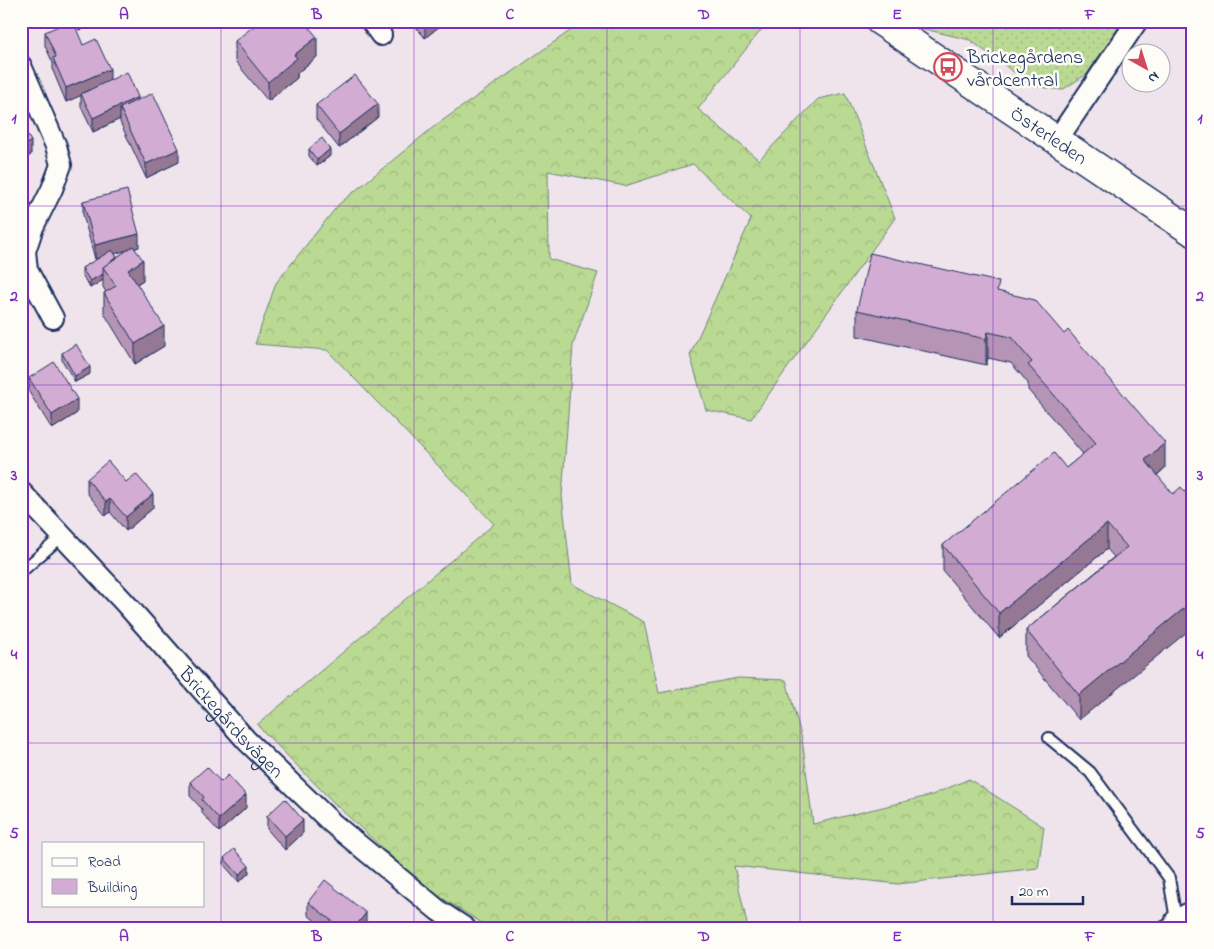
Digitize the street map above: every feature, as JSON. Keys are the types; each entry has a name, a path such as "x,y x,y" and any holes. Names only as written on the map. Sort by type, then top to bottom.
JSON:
{"main road":[{"name":"Österleden","path":"880,21 1193,232"}],"street":[{"path":"1057,140 1137,21"},
{"path":"21,66 56,146 61,165 52,189 33,227 25,251 27,270 53,318"},
{"name":"Brickegårdsvägen","path":"21,492 125,603 247,741 332,823 439,911 465,928"}],"lane":[{"path":"21,572 62,536"},
{"path":"1049,738 1090,772 1169,878 1178,922"}],"green space":[{"path":"584,21 763,21 766,24 698,109 759,160 818,99 845,93 895,218 751,419 706,410 690,355 751,219 693,164 625,186 548,171 549,259 598,273 573,345 562,496 572,584 644,622 659,693 738,678 786,680 802,739 813,824 932,795 969,779 1044,827 1038,868 898,884 734,866 748,928 490,928 424,887 334,803 257,725 494,524 327,350 255,344 276,283 339,204 436,125"},
{"path":"910,21 1123,21 1087,74 1062,90 1033,86 970,40 920,28"}],"building":[{"path":"73,21 83,45 96,39 110,69 66,88 53,58 56,57 45,32"},
{"path":"260,21 267,21 271,26 276,21 304,21 317,37 294,55 297,58 268,82 235,41"},
{"path":"127,72 138,97 93,118 81,94"},
{"path":"355,75 378,104 339,134 316,105"},
{"path":"153,93 179,149 146,164 120,108"},
{"path":"21,125 31,141 21,148"},
{"path":"322,138 330,149 317,160 309,149"},
{"path":"127,190 139,234 95,245 83,201"},
{"path":"133,246 143,260 128,270 164,326 135,344 104,293 116,286 103,267"},
{"path":"112,250 117,257 103,267 103,274 90,281 82,268"},
{"path":"870,253 999,282 997,291 1035,300 1064,334 1068,330 1165,443 1145,460 1173,494 1181,487 1193,502 1193,601 1079,695 1026,630 1127,547 1107,524 999,613 943,545 1054,453 1066,468 1096,443 1028,365 1032,362 1011,337 988,332 986,339 857,310"},
{"path":"76,344 90,367 75,376 62,353"},
{"path":"54,362 77,399 52,415 29,378"},
{"path":"108,461 126,482 136,474 153,494 126,517 110,499 106,502 87,479"},
{"path":"207,767 221,782 228,775 246,795 219,819 202,800 204,797 190,782"},
{"path":"285,799 303,820 285,836 267,816"},
{"path":"234,849 249,866 239,875 224,858"},
{"path":"325,880 366,913 354,928 341,928 308,902"}],"place":[{"name":"Brickegårdens vårdcentral","path":"948,67"}]}
